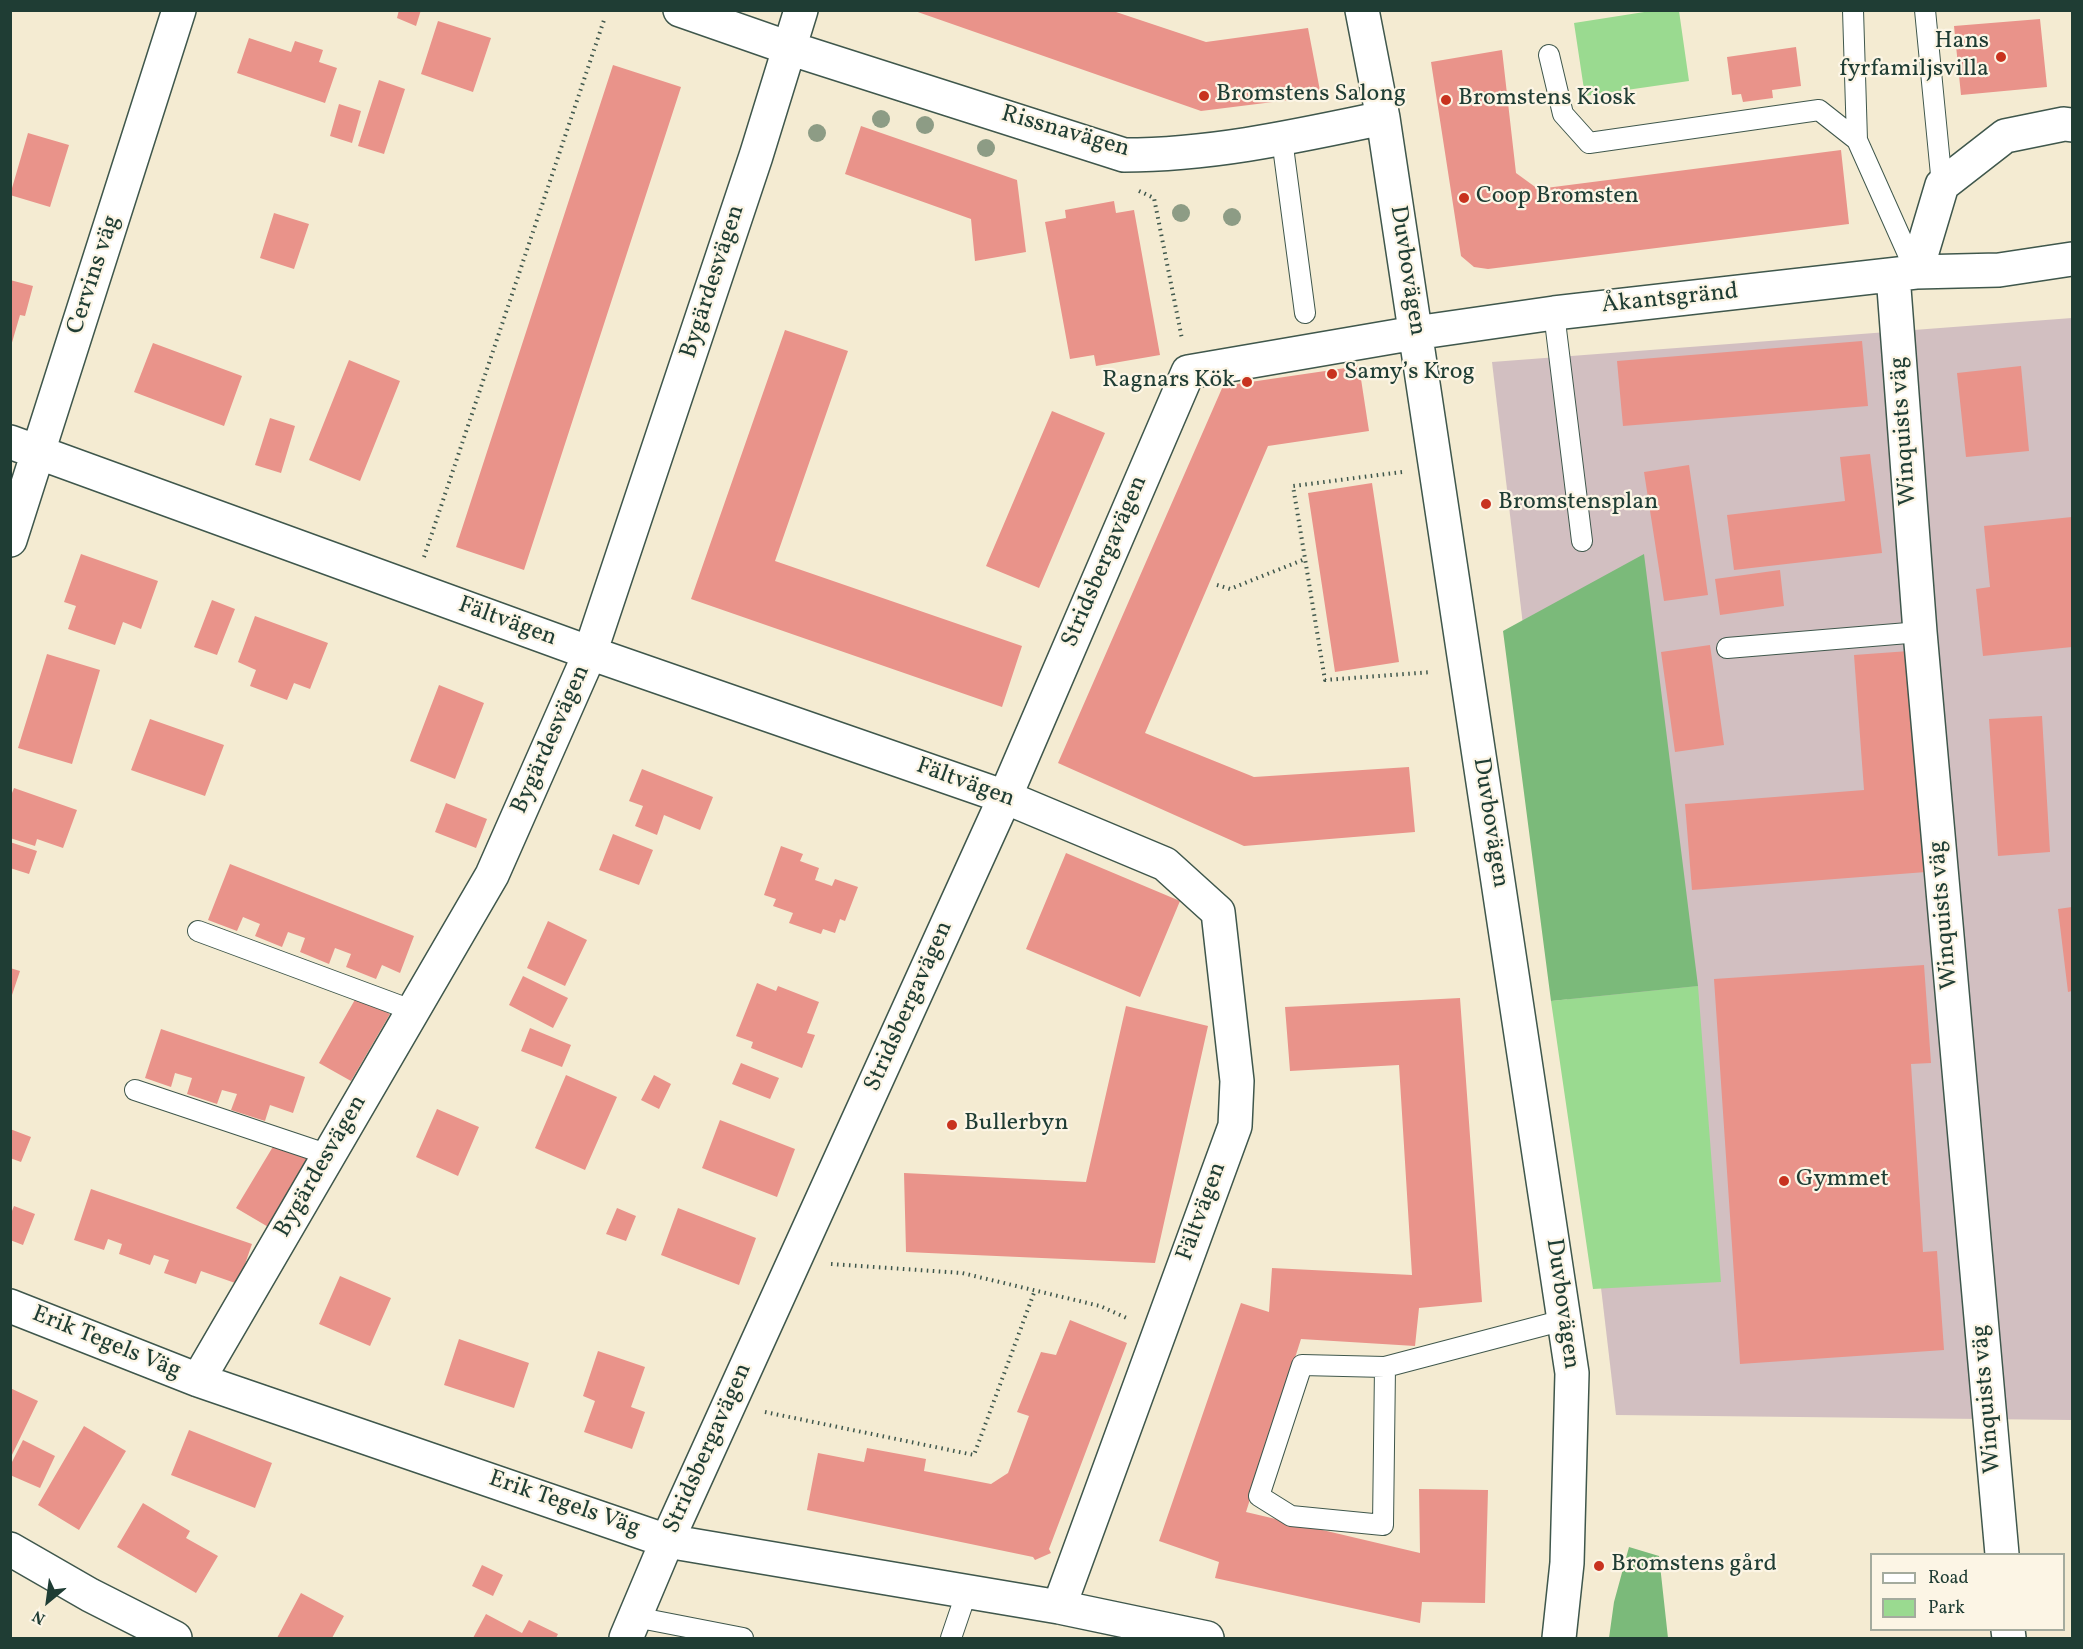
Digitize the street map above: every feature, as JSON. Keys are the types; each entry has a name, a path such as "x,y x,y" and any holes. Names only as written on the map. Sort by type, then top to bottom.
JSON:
{"street":[{"name":"Cervins väg","path":"10,540 24,447 179,10"},
{"name":"Rissnavägen","path":"680,10 789,48 1124,154 1160,155 1212,150 1282,139 1383,118"},
{"path":"789,48 801,10"},
{"name":"Duvbovägen","path":"1362,10 1383,118 1572,1373 1567,1563 1559,1638"},
{"name":"Bygärdesvägen","path":"198,1380 492,875 590,653 756,156 789,48"},
{"path":"1904,274 1942,185 2004,136 2064,124 2073,125"},
{"name":"Åkantsgränd","path":"1188,372 1416,333 1554,313 1904,274 1999,270 2073,259"},
{"name":"Winquists väg","path":"1904,274 1920,632 2001,1553"},
{"name":"Stridsbergavägen","path":"630,1628 667,1541 1005,797 1188,372"},
{"name":"Fältvägen","path":"24,447 590,653 1005,797 1165,864 1218,912 1237,1081 1235,1126 1059,1607"},
{"name":"Erik Tegels Väg","path":"10,1306 198,1380 667,1541 1059,1607 1174,1635 1207,1638"},
{"path":"10,1549 90,1595 175,1638"}],"lane":[{"path":"1854,10 1857,140 1904,274"},
{"path":"1924,10 1942,185"},
{"path":"1550,55 1563,114 1589,143 1819,110 1857,140"},
{"path":"1282,139 1305,313"},
{"path":"1554,313 1582,541"},
{"path":"1726,648 1920,632"},
{"path":"198,931 414,1011"},
{"path":"135,1090 329,1155"},
{"path":"1385,1367 1383,1525 1291,1516 1259,1496 1302,1365 1385,1367 1564,1320"},
{"path":"951,1638 967,1591"},
{"path":"630,1628 742,1638"}],"path":[{"path":"413,589 605,17"},
{"path":"1124,154 1120,182 1154,198 1188,372"},
{"path":"1436,468 1293,486 1325,680 1466,669"},
{"path":"1217,585 1230,589 1305,558"},
{"path":"794,1262 962,1273 1100,1306 1160,1332"},
{"path":"729,1404 974,1455 1035,1290"}],"shaded area":[{"path":"2072,318 2072,1420 1616,1415 1492,362"}],"green space":[{"path":"1657,10 1679,11 1689,81 1585,96 1574,23"},
{"path":"1644,554 1698,986 1551,1001 1503,631"},
{"path":"1698,986 1721,1282 1593,1289 1551,1001"},
{"path":"1629,1547 1659,1556 1668,1638 1609,1638 1614,1602"}],"building":[{"path":"399,10 421,10 416,26 397,18"},
{"path":"912,10 1110,10 1206,42 1308,28 1321,96 1201,111"},
{"name":"Hans fyrfamiljsvilla","path":"2040,19 2047,87 1961,95 1954,26"},
{"path":"438,21 491,38 473,92 421,74"},
{"path":"249,38 291,52 295,41 323,50 319,62 337,68 325,103 237,73"},
{"path":"1796,47 1801,86 1772,90 1773,98 1743,102 1741,94 1732,95 1727,57"},
{"path":"1502,50 1516,173 1538,189 1841,150 1849,224 1488,269 1474,267 1461,256 1431,62"},
{"path":"613,65 681,87 524,570 456,547"},
{"path":"379,80 405,89 384,154 358,146"},
{"path":"339,104 361,111 352,143 330,136"},
{"path":"861,126 1017,180 1026,252 975,261 971,219 845,174"},
{"path":"28,133 69,145 50,207 10,195"},
{"path":"1114,201 1116,213 1134,210 1160,355 1096,366 1094,355 1070,359 1045,222 1066,218 1065,210"},
{"path":"274,213 309,224 294,269 260,258"},
{"path":"10,280 33,286 25,316 20,315 11,346"},
{"path":"785,330 848,351 775,561 1022,646 1002,707 691,599"},
{"path":"1862,341 1868,406 1623,426 1617,361"},
{"path":"153,343 242,376 224,426 134,392"},
{"path":"349,360 400,381 360,481 309,460"},
{"path":"1359,366 1369,431 1268,446 1145,733 1254,777 1409,767 1415,832 1244,846 1058,763 1223,386"},
{"path":"2021,366 2029,451 1966,457 1957,373"},
{"path":"1052,411 1105,433 1039,588 986,566"},
{"path":"270,418 295,426 281,473 255,465"},
{"path":"1870,454 1882,553 1734,570 1727,515 1845,501 1840,457"},
{"path":"1689,465 1708,595 1664,601 1644,472"},
{"path":"1372,483 1399,662 1335,672 1308,493"},
{"path":"2072,517 2072,647 1983,656 1976,589 1990,587 1984,526"},
{"path":"81,554 158,581 141,629 123,622 115,645 68,629 76,606 64,602"},
{"path":"1780,570 1784,606 1720,615 1715,579"},
{"path":"212,600 235,609 217,655 194,647"},
{"path":"255,616 328,643 310,689 294,683 287,700 250,686 256,670 238,662"},
{"path":"1710,645 1724,745 1675,752 1661,652"},
{"path":"1909,651 1926,872 1692,890 1685,804 1864,790 1854,655"},
{"path":"47,654 100,670 72,764 18,748"},
{"path":"439,685 484,703 455,779 410,761"},
{"path":"2042,716 2050,852 1998,856 1989,719"},
{"path":"150,719 224,745 205,796 131,770"},
{"path":"642,769 713,797 700,830 664,815 657,835 635,826 643,806 629,801"},
{"path":"14,788 77,810 63,848 37,839 35,846 10,838 10,798"},
{"path":"446,803 487,819 476,848 435,832"},
{"path":"613,834 653,850 639,885 599,870"},
{"path":"10,842 37,851 29,874 10,868"},
{"path":"781,846 803,854 800,861 819,868 815,880 832,886 835,879 858,887 845,921 840,919 835,933 823,929 821,934 789,923 793,913 773,906 776,899 764,895"},
{"path":"1066,853 1180,901 1140,997 1026,949"},
{"path":"230,864 414,936 400,973 382,965 376,979 346,967 351,954 335,948 329,964 300,952 305,938 288,932 282,947 255,936 260,924 243,917 237,931 208,920"},
{"path":"2072,907 2072,991 2068,992 2058,909"},
{"path":"548,921 587,940 565,986 527,968"},
{"path":"1924,965 1931,1063 1911,1064 1923,1252 1937,1251 1944,1350 1740,1364 1714,979"},
{"path":"10,968 20,971 11,998 10,998"},
{"path":"523,976 568,998 553,1028 509,1005"},
{"path":"757,983 776,991 778,986 819,1002 807,1033 815,1035 802,1068 751,1048 753,1042 736,1036"},
{"path":"357,996 390,1014 351,1081 319,1063"},
{"path":"1460,998 1482,1302 1419,1308 1415,1346 1301,1339 1246,1512 1420,1553 1419,1489 1488,1490 1485,1603 1422,1602 1420,1623 1215,1578 1219,1562 1159,1541 1241,1303 1269,1312 1272,1268 1412,1275 1399,1065 1290,1071 1285,1007"},
{"path":"1126,1006 1208,1026 1155,1263 906,1252 904,1173 1086,1182"},
{"path":"530,1028 571,1045 562,1067 521,1051"},
{"path":"161,1029 305,1077 293,1113 270,1105 265,1121 231,1110 237,1094 222,1090 217,1104 187,1094 192,1078 175,1073 171,1087 145,1078"},
{"path":"741,1063 779,1078 770,1099 732,1084"},
{"path":"566,1075 617,1097 585,1170 535,1148"},
{"path":"654,1075 671,1084 659,1109 641,1100"},
{"path":"437,1109 479,1127 458,1176 416,1157"},
{"path":"720,1120 795,1149 777,1197 702,1168"},
{"path":"10,1129 31,1137 21,1162 10,1158"},
{"path":"277,1140 310,1160 270,1228 236,1208"},
{"path":"91,1189 252,1244 238,1284 201,1271 196,1284 164,1273 169,1260 154,1255 150,1265 119,1254 122,1244 108,1239 104,1250 74,1240"},
{"path":"14,1206 35,1214 23,1245 10,1240 10,1216"},
{"path":"617,1208 636,1216 626,1241 606,1234"},
{"path":"678,1208 756,1238 739,1285 661,1255"},
{"path":"340,1276 391,1298 370,1346 319,1324"},
{"path":"1070,1320 1127,1343 1049,1549 1051,1553 1035,1560 1033,1557 807,1510 818,1453 864,1462 867,1448 926,1459 924,1471 991,1484 1008,1473 1029,1416 1017,1412 1041,1352 1056,1355"},
{"path":"459,1339 529,1363 514,1408 444,1385"},
{"path":"598,1351 645,1367 631,1407 645,1412 632,1449 584,1432 595,1401 583,1396"},
{"path":"10,1388 38,1401 10,1459"},
{"path":"84,1426 126,1451 79,1530 38,1505"},
{"path":"189,1430 272,1463 255,1508 171,1475"},
{"path":"23,1440 55,1456 40,1488 10,1475 10,1466"},
{"path":"143,1503 190,1531 186,1538 218,1556 196,1593 117,1547"},
{"path":"482,1565 503,1575 493,1596 472,1586"},
{"path":"301,1593 344,1616 332,1638 277,1638"},
{"path":"486,1614 522,1633 529,1620 558,1634 556,1638 473,1638"}],"place":[{"name":"Hans fyrfamiljsvilla","path":"2001,57"},
{"name":"Bromstens Salong","path":"1204,96"},
{"name":"Bromstens Kiosk","path":"1446,100"},
{"name":"Coop Bromsten","path":"1464,198"},
{"name":"Samy’s Krog","path":"1332,374"},
{"name":"Ragnars Kök","path":"1247,382"},
{"name":"Bromstensplan","path":"1486,504"},
{"name":"Bullerbyn","path":"952,1125"},
{"name":"Gymmet","path":"1784,1181"},
{"name":"Bromstens gård","path":"1599,1566"}]}
